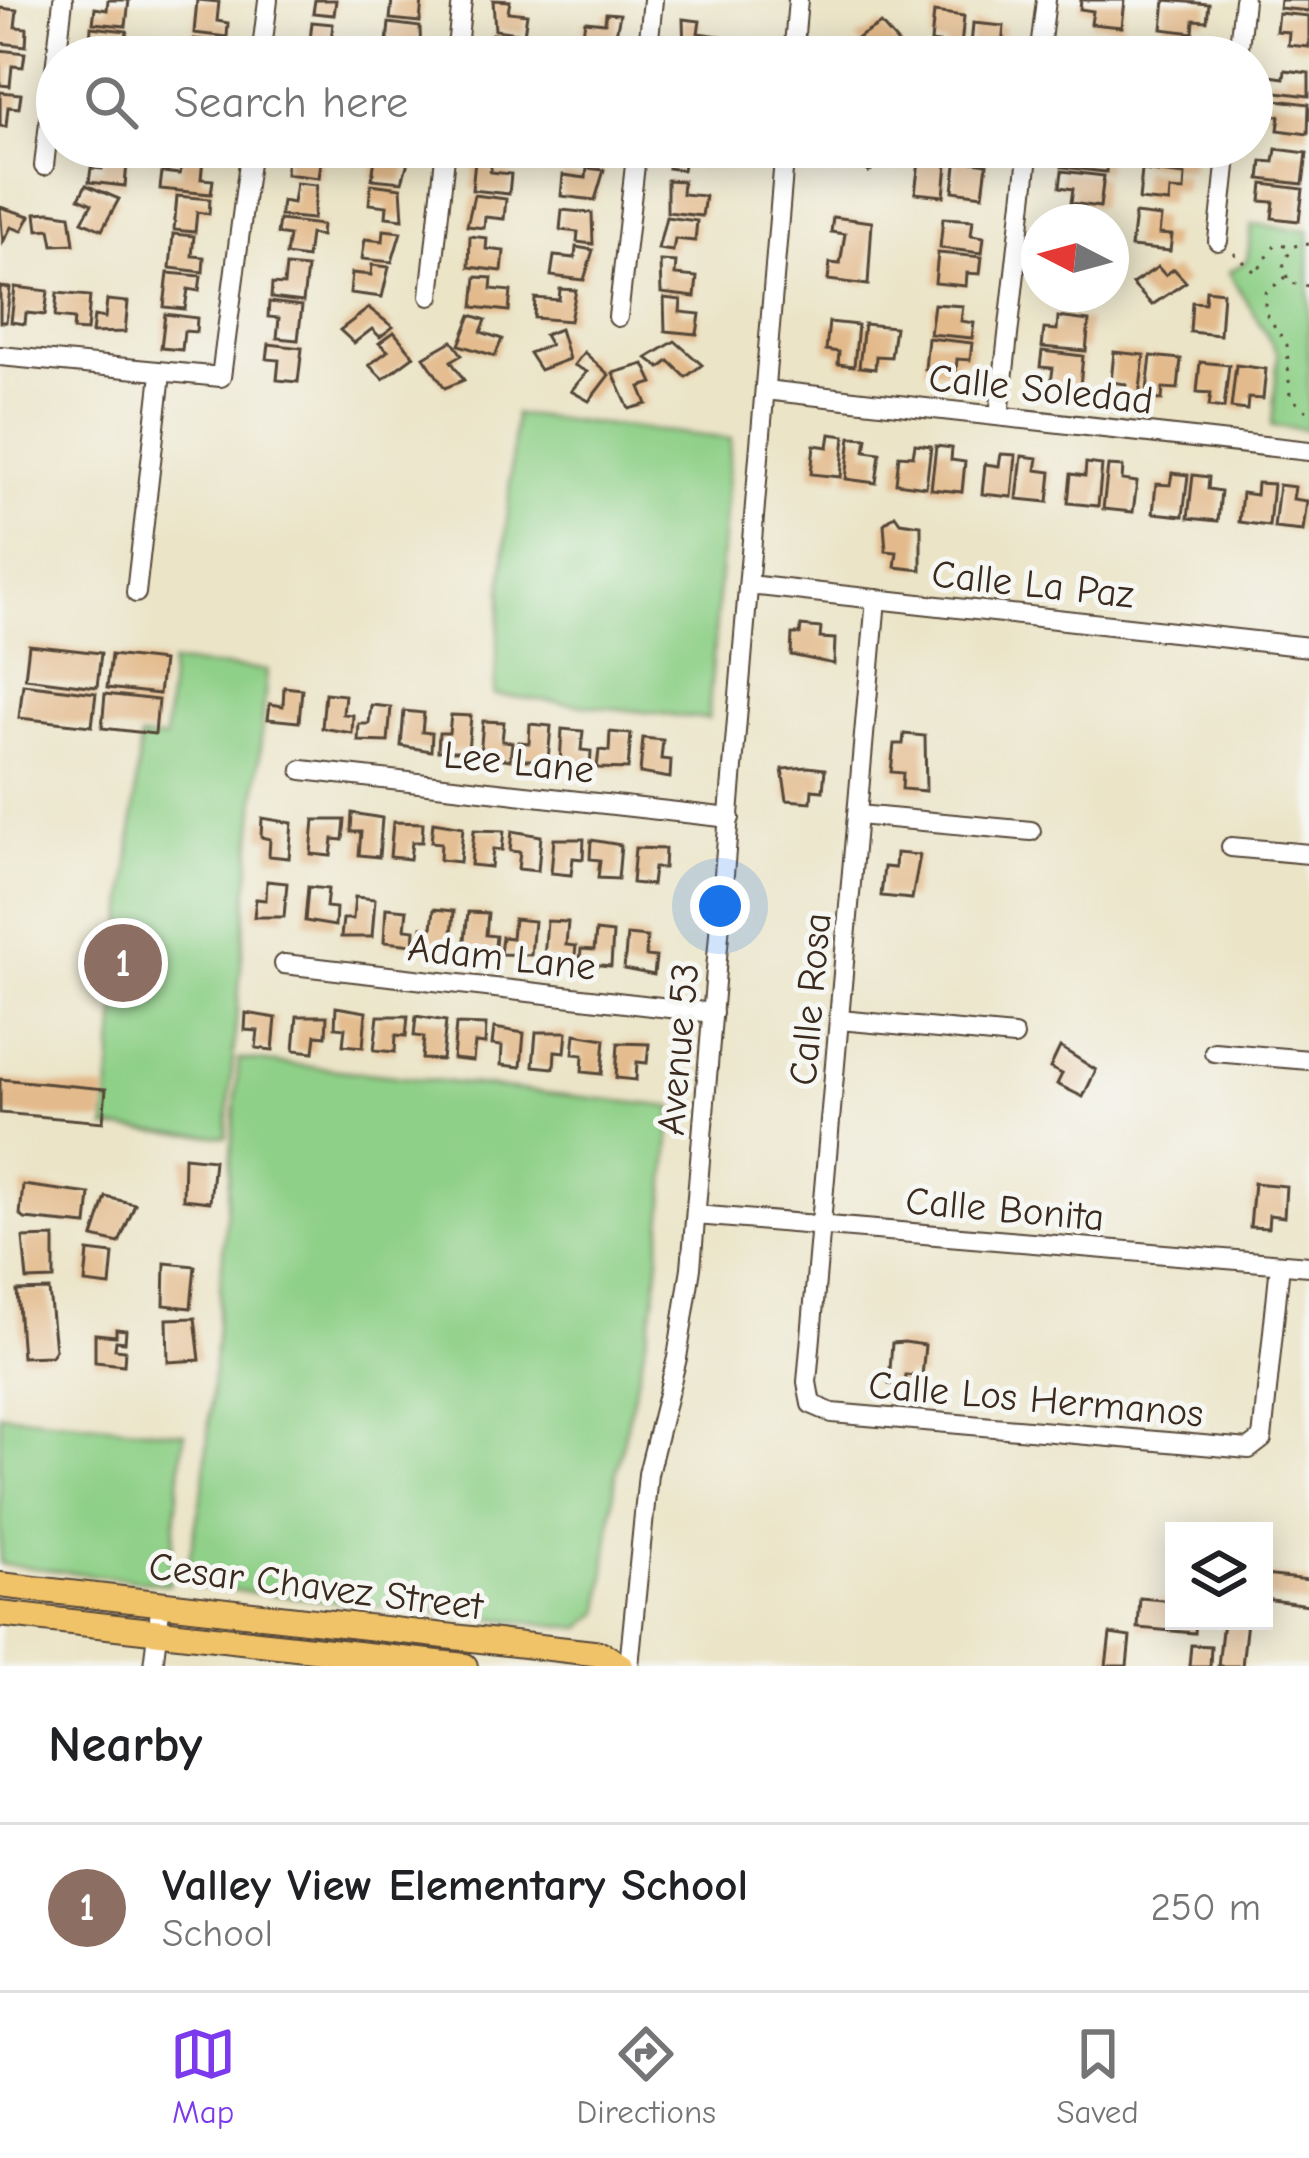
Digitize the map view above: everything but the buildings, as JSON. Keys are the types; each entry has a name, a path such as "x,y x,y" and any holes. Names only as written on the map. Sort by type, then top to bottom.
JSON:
{"main road":[{"name":"Cesar Chavez Street","path":"0,1585 602,1654 625,1666"},
{"path":"31,1617 59,1607 136,1616 161,1603"},
{"name":"Cesar Chavez Street","path":"0,1613 465,1666"},
{"path":"157,1631 180,1620 252,1628 288,1618"}],"street":[{"path":"59,36 63,0"},
{"path":"264,36 268,0"},
{"path":"458,36 462,0"},
{"path":"649,36 653,0"},
{"path":"795,36 798,0"},
{"path":"1042,36 1046,0"},
{"path":"1240,36 1244,0"},
{"path":"0,368 1,356 221,377 248,168"},
{"path":"430,296 444,168"},
{"path":"618,317 635,168"},
{"name":"Avenue 53","path":"625,1666 648,1474 685,1318 696,1215 783,168"},
{"path":"999,416 1028,168"},
{"path":"1218,241 1226,168"},
{"path":"136,593 155,493 161,374"},
{"name":"Calle Soledad","path":"765,390 1309,451"},
{"name":"Calle La Paz","path":"749,585 1309,647"},
{"name":"Calle Rosa","path":"811,1404 807,1382 876,599"},
{"name":"Lee Lane","path":"302,770 730,818"},
{"path":"858,814 1031,831"},
{"path":"1231,847 1309,854"},
{"name":"Adam Lane","path":"284,964 713,1012"},
{"path":"840,1020 1014,1036"},
{"path":"1214,1052 1309,1060"},
{"name":"Calle Bonita","path":"696,1215 1309,1266"},
{"name":"Calle Los Hermanos","path":"811,1404 832,1414 1257,1446 1280,1264"},
{"path":"153,1666 161,1603"}],"path":[{"path":"1218,241 1256,273 1271,247 1281,242 1309,244"},
{"path":"1294,246 1284,256 1286,277 1297,286 1309,286"},
{"path":"1286,277 1269,288 1264,305 1287,345 1290,397 1309,413"}],"green space":[{"path":"1252,224 1309,231 1309,430 1272,426 1278,354 1229,272 1247,261"},
{"path":"515,414 731,439 708,719 494,695"},
{"path":"171,663 267,670 226,1137 106,1128 140,738 165,739"},
{"path":"239,1059 673,1107 655,1300 616,1473 601,1612 581,1628 194,1586 186,1574 204,1483"},
{"path":"0,1414 184,1433 169,1584 0,1564"}],"place":[{"name":"Valley View Elementary School","path":"123,963"}]}
